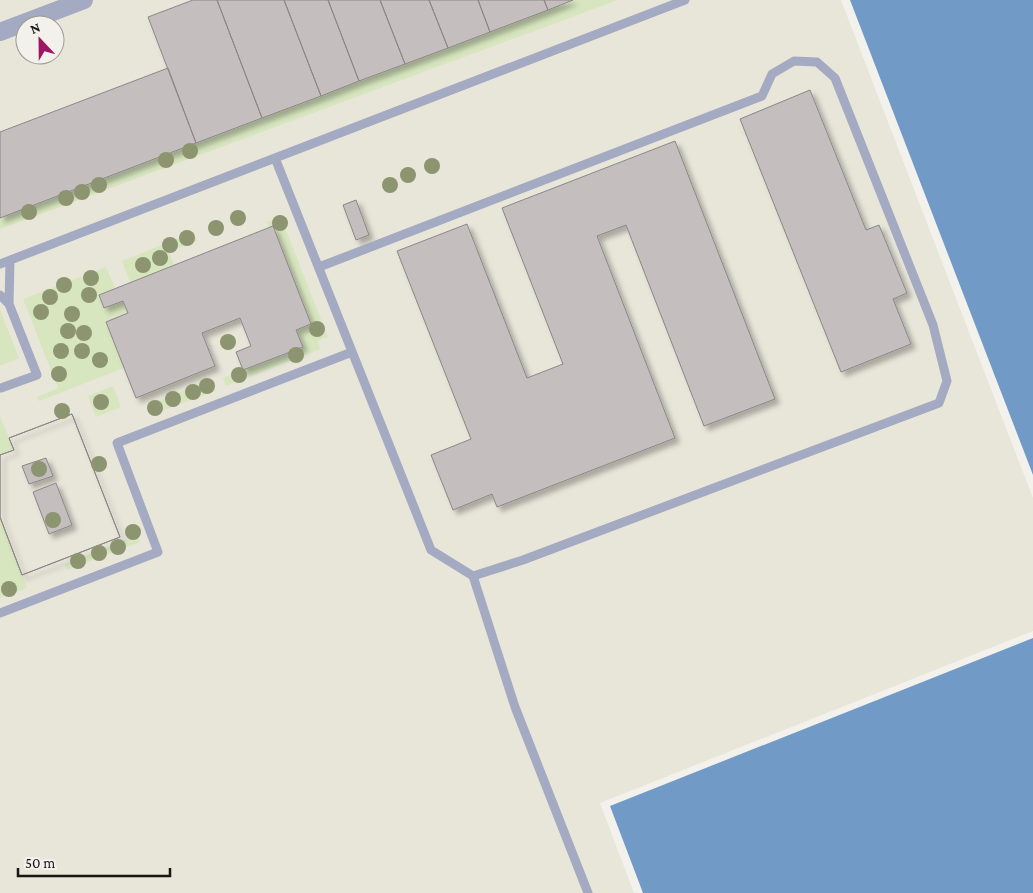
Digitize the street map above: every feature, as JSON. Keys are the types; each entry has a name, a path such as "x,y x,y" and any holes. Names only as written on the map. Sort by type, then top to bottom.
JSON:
{"street":[{"path":"0,32 84,0"}],"lane":[{"path":"0,264 684,0"},
{"path":"319,267 762,96 772,74 794,61 817,62 835,78 933,326 947,381 939,403 523,560 473,576"},
{"path":"276,158 431,550 473,576 515,707 588,893"},
{"path":"1,388 37,374 9,304 10,261"},
{"path":"0,295 9,304"},
{"path":"0,613 158,552 117,443 352,352"}],"shaded area":[{"path":"0,0 841,0 1033,498 1033,631 600,803 634,893 0,893"}],"green space":[{"path":"573,0 618,0 0,229 0,218"},
{"path":"281,217 328,337 317,341 321,349 226,386 223,378 302,347 296,330 311,324 273,226 269,228 267,222"},
{"path":"194,232 197,241 169,252 174,265 130,282 122,261"},
{"path":"106,267 115,288 99,295 104,307 123,301 128,313 106,322 124,368 39,401 37,397 58,388 23,299"},
{"path":"0,310 19,358 0,366"},
{"path":"211,380 215,391 151,415 147,405"},
{"path":"113,386 121,407 96,417 88,396"},
{"path":"0,416 14,450 0,455"},
{"path":"0,517 27,588 0,598"},
{"path":"133,524 140,542 67,570 65,564 129,539 125,528"}],"water":[{"path":"850,0 1033,0 1033,475"},
{"path":"1033,638 1033,893 643,893 610,806"}],"building":[{"path":"193,0 217,0 262,118 196,143 148,17"},
{"path":"217,0 284,0 321,96 262,118"},
{"path":"284,0 328,0 359,81 321,96"},
{"path":"328,0 380,0 405,64 359,81"},
{"path":"380,0 429,0 448,48 405,64"},
{"path":"429,0 478,0 490,32 448,48"},
{"path":"478,0 544,0 548,10 490,32"},
{"path":"544,0 573,0 548,10"},
{"path":"168,68 196,143 0,218 0,132"},
{"path":"810,90 866,230 879,225 907,293 893,299 911,344 841,372 740,119"},
{"path":"675,141 775,399 704,426 626,225 597,236 675,438 497,507 492,494 453,510 431,455 471,439 397,251 467,224 527,378 563,364 502,208"},
{"path":"356,200 369,235 356,240 343,205"},
{"path":"273,226 311,324 296,330 303,347 243,370 236,352 251,346 240,318 202,333 215,366 136,398 106,322 128,313 123,301 104,308 99,295"},
{"path":"72,414 120,537 22,575 0,517 0,455 14,450 9,438","holes":["46,458 53,476 29,484 22,466","56,483 72,525 49,534 33,492"]},
{"path":"72,414 120,537 22,575 0,517 0,455 14,450 9,438"}]}
